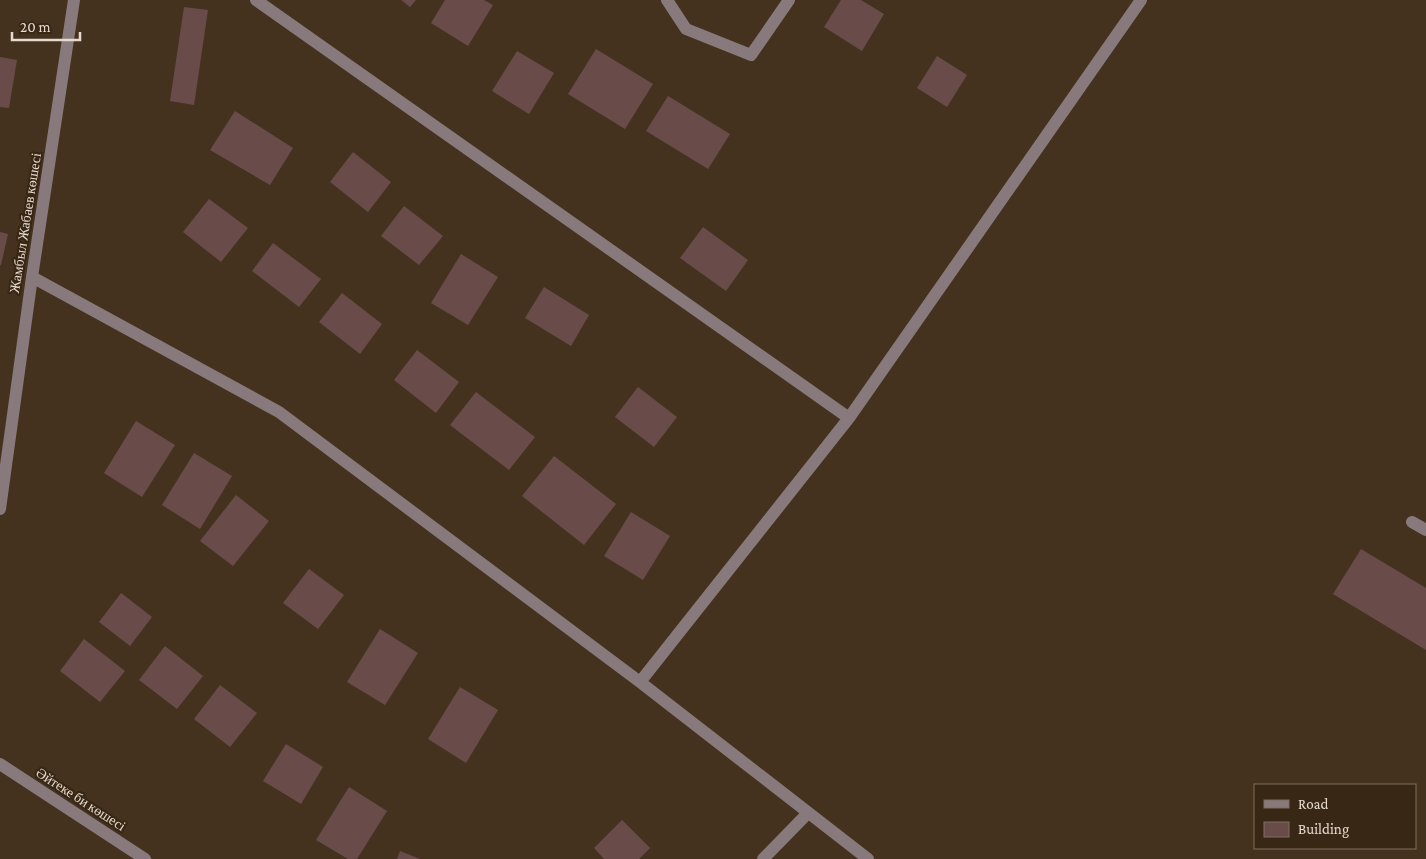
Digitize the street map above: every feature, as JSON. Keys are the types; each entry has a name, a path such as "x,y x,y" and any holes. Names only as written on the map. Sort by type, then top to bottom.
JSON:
{"street":[{"name":"Жамбыл Жабаев көшесі","path":"0,509 32,277 74,0"},
{"path":"256,0 849,418"},
{"path":"667,0 686,29 751,55 789,0"},
{"path":"640,682 849,418 1141,0"},
{"path":"32,277 279,412 640,682 868,859"},
{"path":"1412,522 1426,530"},
{"name":"Әйтеке би көшесі","path":"0,764 145,859"},
{"path":"763,859 808,813"}],"building":[{"path":"401,0 416,0 410,7"},
{"path":"445,0 484,0 493,5 468,46 431,23"},
{"path":"841,0 861,0 884,14 862,51 824,27"},
{"path":"184,7 208,10 194,105 170,101"},
{"path":"596,49 653,84 625,129 568,94"},
{"path":"517,51 554,73 529,114 492,91"},
{"path":"937,56 967,75 947,107 917,88"},
{"path":"0,57 17,60 9,108 0,107"},
{"path":"668,96 730,134 708,169 646,131"},
{"path":"235,111 293,148 270,185 210,150"},
{"path":"353,152 391,182 368,212 330,182"},
{"path":"209,199 248,228 221,262 183,232"},
{"path":"404,206 443,236 419,265 381,236"},
{"path":"703,227 748,260 726,291 680,258"},
{"path":"0,232 8,234 1,265 0,265"},
{"path":"273,243 321,279 299,307 252,271"},
{"path":"461,254 498,277 468,325 431,303"},
{"path":"544,287 589,315 571,346 525,318"},
{"path":"342,293 382,324 360,354 319,322"},
{"path":"417,350 459,382 436,413 394,380"},
{"path":"638,387 677,417 654,447 615,417"},
{"path":"476,392 535,437 509,470 450,425"},
{"path":"136,421 175,445 142,497 104,473"},
{"path":"194,453 232,476 200,529 162,505"},
{"path":"554,456 616,504 584,545 522,496"},
{"path":"236,495 269,521 233,566 200,541"},
{"path":"631,512 670,536 643,580 604,556"},
{"path":"1361,549 1426,588 1426,650 1333,594"},
{"path":"309,569 344,595 318,629 283,603"},
{"path":"121,593 152,617 130,646 99,622"},
{"path":"380,629 418,653 385,705 347,682"},
{"path":"84,639 125,671 100,702 60,671"},
{"path":"165,646 203,676 177,709 139,680"},
{"path":"220,685 257,713 230,747 194,719"},
{"path":"460,687 498,710 466,763 428,739"},
{"path":"286,744 323,767 301,804 263,781"},
{"path":"349,787 387,811 357,859 348,859 316,840"},
{"path":"622,820 650,848 639,859 604,859 594,848"},
{"path":"400,851 420,859 397,859"}]}
